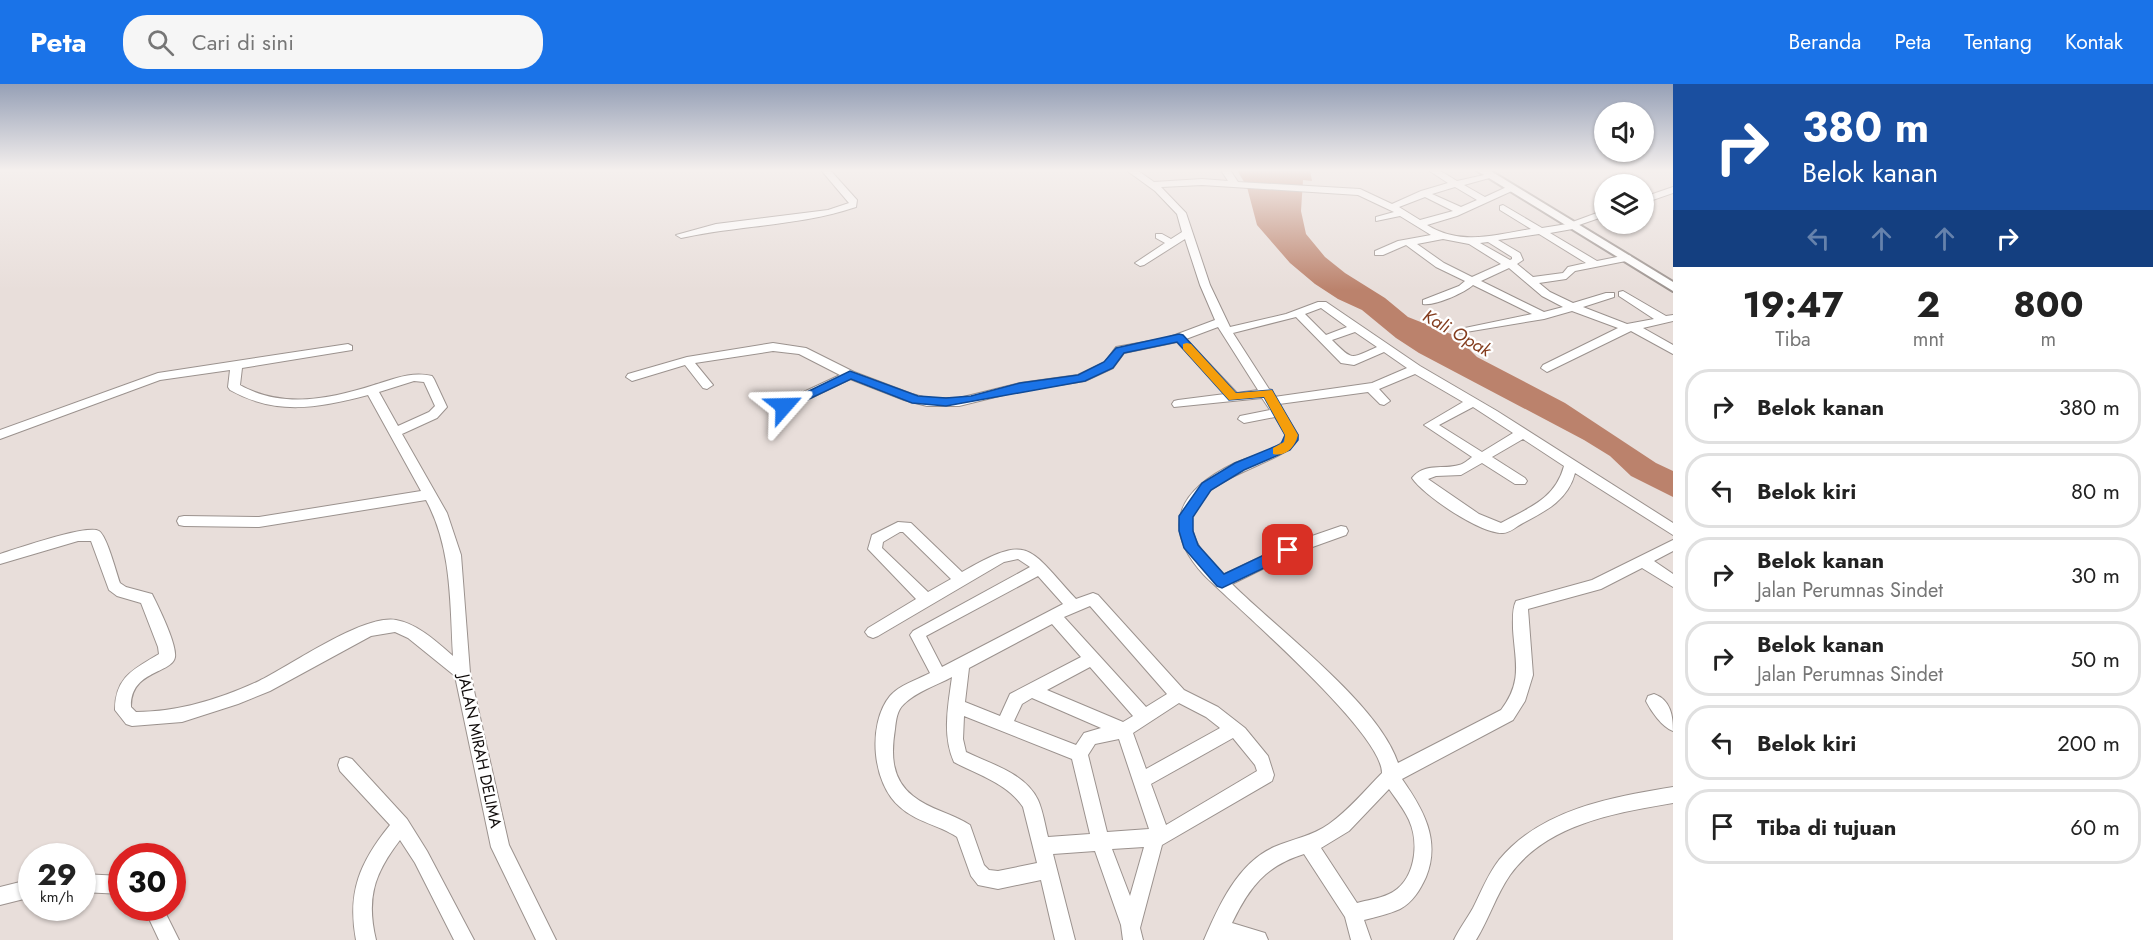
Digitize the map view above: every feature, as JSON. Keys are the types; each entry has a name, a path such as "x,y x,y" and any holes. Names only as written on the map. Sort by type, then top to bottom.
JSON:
{"main road":[{"path":"1548,210 1673,287"}],"street":[{"path":"681,236 716,227 838,210"},
{"path":"1178,210 1181,213 1205,285 1224,326 1292,435 1289,444 1239,466 1207,486 1186,516 1186,531 1191,548 1222,582 1306,660 1360,717 1383,749 1391,769 1390,776 1421,828 1422,854 1419,875 1413,886 1395,901 1353,914"},
{"path":"1396,210 1440,237"},
{"path":"1506,210 1595,264"},
{"path":"1418,224 1461,211"},
{"path":"1379,219 1401,213"},
{"path":"1473,243 1574,225 1594,217"},
{"path":"1140,263 1188,233"},
{"path":"1159,236 1173,244"},
{"path":"1379,253 1408,242 1440,237 1473,243 1510,264 1546,294 1572,308 1629,327 1673,350"},
{"path":"1427,302 1463,288 1472,280 1518,260 1518,257 1491,240"},
{"path":"1408,242 1426,257 1544,315"},
{"path":"1529,281 1566,276 1572,270 1627,258"},
{"path":"1623,294 1668,319"},
{"path":"1464,331 1544,315 1610,295"},
{"path":"632,377 687,361 761,348 791,349 812,355 850,375 917,400 959,402 1020,387 1081,378 1108,365 1120,350 1224,326 1299,314 1322,304 1416,369 1523,433 1673,530"},
{"path":"1299,314 1325,339 1339,357 1350,361 1384,348"},
{"path":"1547,368 1629,327 1668,319"},
{"path":"1325,339 1357,327"},
{"path":"1179,338 1234,397"},
{"path":"0,435 142,381 348,348"},
{"path":"687,361 707,385"},
{"path":"237,364 234,387 249,397 288,404 372,391 419,376 428,379 440,402 438,411 395,432"},
{"path":"1178,404 1234,397 1273,402 1370,387 1416,369"},
{"path":"784,406 850,375"},
{"path":"1370,387 1384,401"},
{"name":"JALAN MIRAH DELIMA","path":"372,391 440,513 454,555 462,674 500,847 546,940"},
{"path":"1244,419 1273,402"},
{"path":"1473,402 1430,425 1520,481"},
{"path":"1523,433 1461,470 1434,471 1419,478 1426,485 1495,528 1512,525 1550,502 1566,483 1571,464"},
{"path":"184,521 259,522 430,494"},
{"path":"926,600 875,549 877,539 898,527 906,527 961,580"},
{"path":"1222,582 1288,550 1341,531"},
{"path":"0,559 78,536 94,535 114,586 122,592 147,598 168,656 138,673 126,685 123,710 132,719 165,717 225,702 289,674 362,633 394,626 416,635 462,674"},
{"path":"1258,940 1217,934 1232,903 1256,871 1272,857 1309,846 1334,831 1390,776 1508,715 1517,704 1527,669 1519,616 1521,605 1596,585 1673,546"},
{"path":"873,632 1012,553 1025,555 1073,606"},
{"path":"1643,561 1673,581"},
{"path":"939,676 921,645 918,635 1039,569"},
{"path":"1041,846 1158,838 1266,775 1262,760 1234,729 1212,712 1178,695 1093,599 1073,606 901,696 893,702 889,712 883,746 885,772 889,783 918,810 964,831 977,870 984,879 998,880 1047,870"},
{"path":"1054,616 1144,717"},
{"path":"1004,725 1012,704 1092,659"},
{"path":"961,666 954,735 956,752 960,757 1024,792 1031,804 1065,940"},
{"path":"1032,691 1124,730 1142,780 1158,838 1132,933"},
{"path":"1132,933 1101,843 1079,754 1090,738 1124,730 1178,695"},
{"path":"1653,701 1673,724"},
{"path":"958,707 1079,754"},
{"path":"1142,780 1234,729"},
{"path":"346,765 401,825 464,940"},
{"path":"1464,940 1505,867 1544,834 1576,817 1673,795"},
{"path":"366,940 362,896 364,881 375,858 401,825"},
{"path":"1309,846 1353,914 1361,940"},
{"path":"0,896 18,892"},
{"path":"160,921 169,940"}],"shaded area":[{"path":"1253,210 1301,210 1306,234 1325,257 1345,273 1385,298 1408,317 1456,336 1477,357 1565,403 1656,463 1673,471 1673,497 1631,476 1610,456 1584,440 1419,353 1396,338 1362,310 1338,299 1315,284 1290,263 1257,225"}],"slow traffic":[{"path":"1187,347 1234,397 1268,393 1292,435 1289,444 1277,451"}],"route":[{"path":"784,406 850,375 917,400 927,402 971,400 1020,387 1081,378 1108,365 1114,354 1120,350 1179,338 1234,397 1268,393 1292,435 1292,440 1281,450 1239,466 1207,486 1194,501 1186,516 1186,531 1191,548 1222,582 1288,550"}],"water label":[{"name":"Kali Opak","path":"1457,333"}]}
